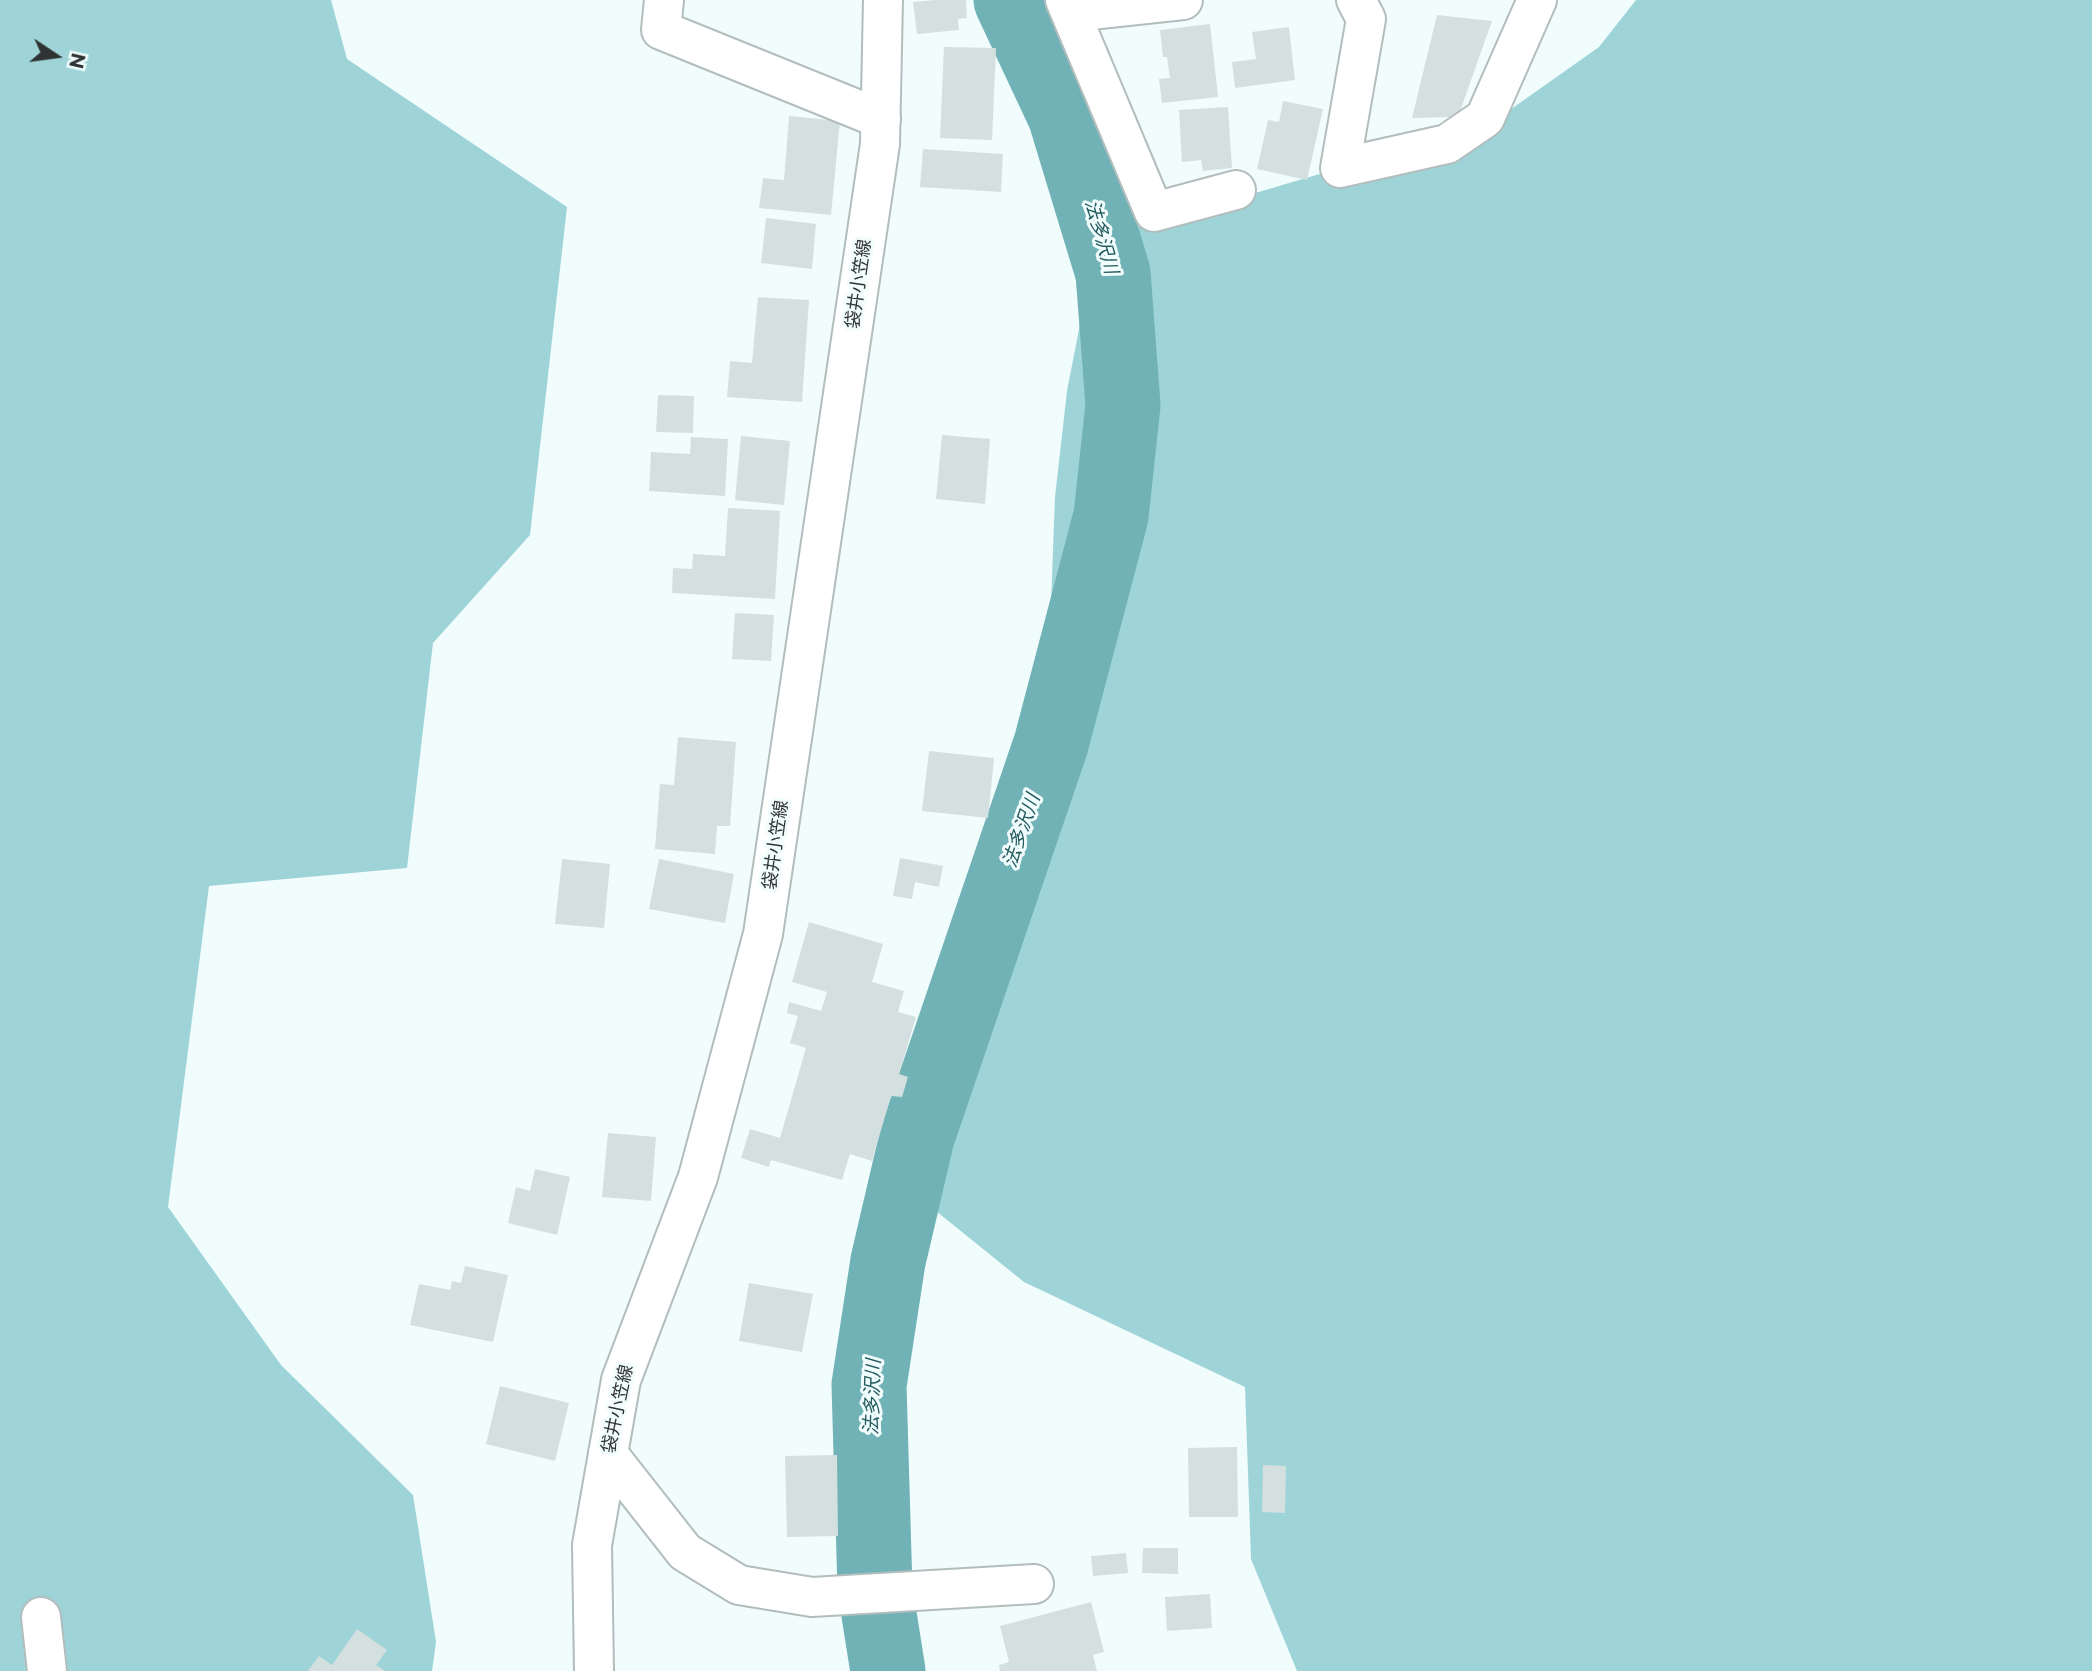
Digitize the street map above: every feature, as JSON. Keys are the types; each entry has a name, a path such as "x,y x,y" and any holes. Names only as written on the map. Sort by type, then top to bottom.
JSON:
{"main road":[{"path":"664,0 661,30 881,119"},
{"name":"袋井小笠線","path":"594,1671 592,1545 621,1380 698,1177 763,934 880,144 883,0"},
{"path":"1183,0 1069,6 1154,212 1236,190"},
{"path":"1356,0 1366,19 1340,168 1447,144 1485,118 1537,0"},
{"path":"608,1454 685,1552 739,1585 812,1597 1034,1584"},
{"path":"41,1617 47,1671"}],"shaded area":[{"path":"0,0 331,0 347,59 567,207 530,535 433,643 407,868 209,886 168,1207 281,1365 413,1495 436,1642 432,1671 0,1671"},
{"path":"1636,0 2092,0 2092,1671 1297,1671 1251,1559 1245,1387 1024,1282 926,1203 1064,763 1051,604 1055,497 1067,391 1094,252 1136,228 1490,124 1599,47"}],"building":[{"path":"966,0 967,18 958,19 959,30 917,34 913,2"},
{"path":"1437,15 1492,21 1458,117 1412,118"},
{"path":"1210,24 1218,97 1162,103 1159,79 1170,78 1167,57 1163,57 1160,30"},
{"path":"1289,27 1295,80 1235,88 1232,62 1256,59 1252,32"},
{"path":"944,47 996,48 992,140 940,138"},
{"path":"1283,101 1323,109 1307,180 1257,169 1268,120 1279,122"},
{"path":"1228,107 1232,168 1203,171 1201,160 1182,162 1179,110"},
{"path":"789,116 840,121 831,215 759,208 763,178 784,180"},
{"path":"923,149 1003,154 1001,192 920,187"},
{"path":"766,218 816,224 812,269 761,263"},
{"path":"758,297 809,300 802,402 727,397 730,361 752,363"},
{"path":"658,395 694,396 693,433 656,432"},
{"path":"942,435 990,439 985,504 936,499"},
{"path":"741,436 790,441 784,505 735,500"},
{"path":"691,437 728,439 725,496 649,491 651,452 690,454"},
{"path":"728,508 780,511 775,599 672,593 673,568 692,569 693,554 725,556"},
{"path":"735,613 774,615 771,661 732,659"},
{"path":"678,737 736,742 730,826 717,826 715,854 655,849 660,784 674,785"},
{"path":"929,751 994,758 988,818 922,811"},
{"path":"900,858 943,866 939,887 915,882 912,899 893,896"},
{"path":"562,859 610,864 604,928 555,924"},
{"path":"659,859 734,874 725,923 649,909"},
{"path":"809,922 883,944 872,982 904,991 898,1012 916,1017 899,1074 908,1077 902,1097 891,1096 872,1161 850,1154 842,1180 771,1160 769,1167 741,1158 750,1129 780,1138 806,1048 790,1043 798,1016 787,1013 789,1002 821,1011 827,992 792,982"},
{"path":"608,1133 656,1137 651,1201 602,1197"},
{"path":"535,1169 570,1177 557,1235 508,1223 516,1187 530,1191"},
{"path":"465,1266 508,1275 493,1342 410,1325 419,1284 450,1290 452,1281 461,1283"},
{"path":"749,1283 813,1294 802,1352 739,1341"},
{"path":"500,1386 569,1403 555,1461 486,1444"},
{"path":"1237,1447 1238,1517 1189,1517 1188,1448"},
{"path":"837,1455 838,1536 787,1537 785,1456"},
{"path":"1263,1465 1286,1466 1285,1513 1262,1512"},
{"path":"1143,1548 1178,1548 1178,1574 1142,1573"},
{"path":"1126,1553 1128,1573 1093,1576 1091,1556"},
{"path":"1210,1594 1212,1628 1167,1631 1165,1597"},
{"path":"1091,1602 1104,1652 1093,1655 1097,1671 1000,1671 999,1665 1009,1662 1000,1626"},
{"path":"357,1629 387,1650 376,1665 385,1671 308,1671 319,1656 332,1665"}],"waterway":[{"name":"法多沢川","path":"888,1671 875,1589 869,1385 888,1261 917,1137 1051,744 1111,516 1123,405 1113,273 1065,115 1011,0"}]}
